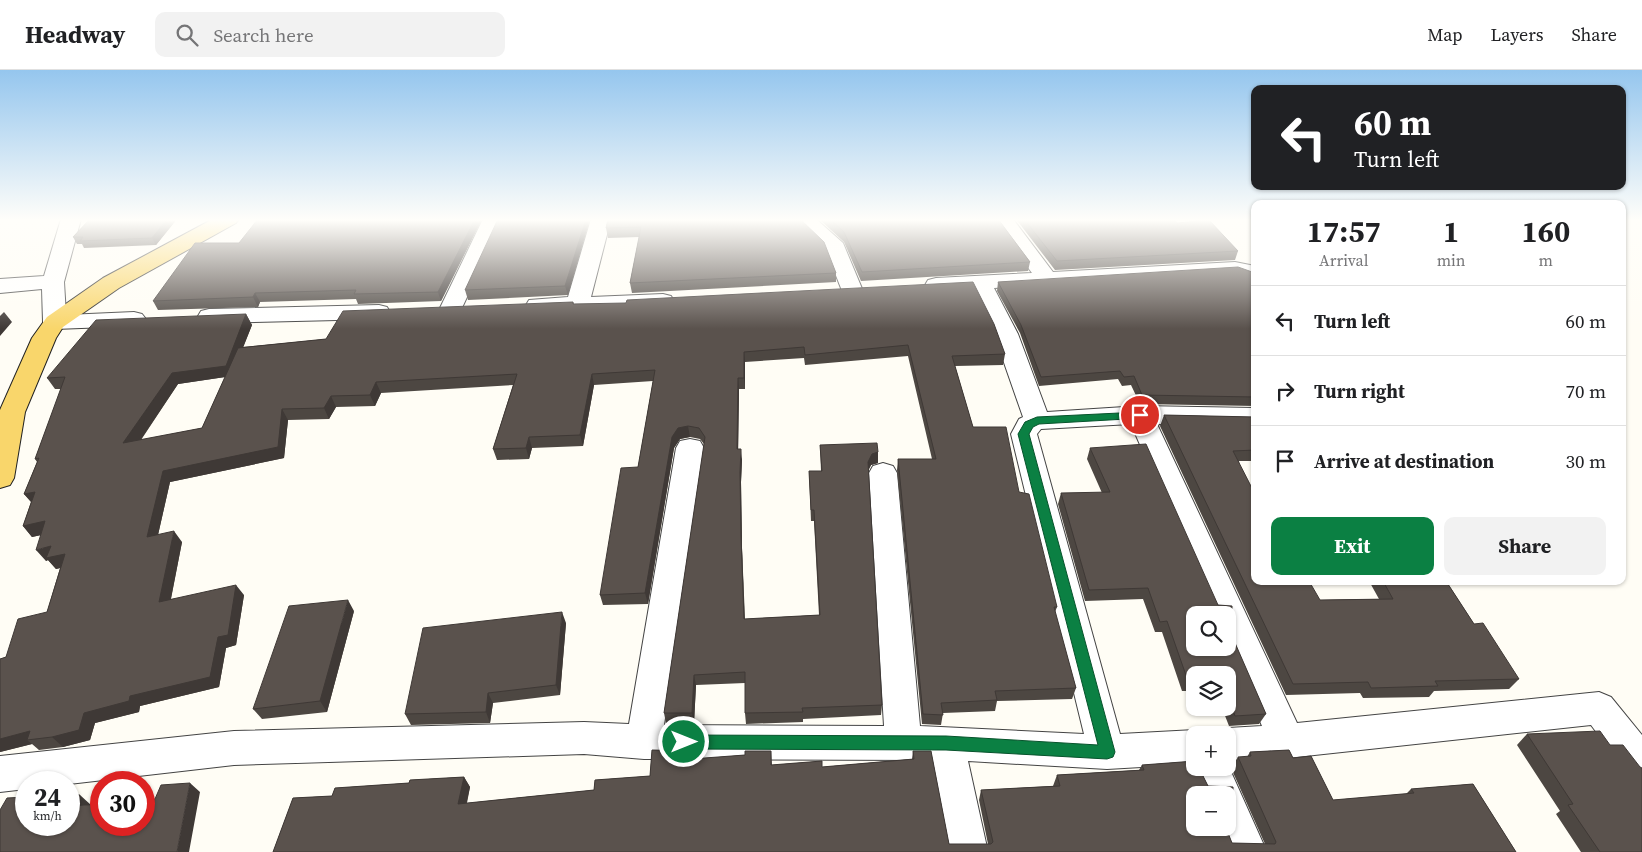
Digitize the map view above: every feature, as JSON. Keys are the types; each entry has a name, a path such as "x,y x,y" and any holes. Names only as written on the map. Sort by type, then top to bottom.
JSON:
{"main road":[{"path":"0,478 6,412 50,330 111,283 159,255"}],"street":[{"path":"61,255 53,282 50,330 152,318"},
{"path":"450,310 476,255"},
{"path":"578,303 591,255"},
{"path":"839,255 852,291"},
{"path":"1030,255 1047,278"},
{"path":"911,287 1235,268 1251,272"},
{"path":"0,286 53,282"},
{"path":"980,282 1006,334 1037,421"},
{"path":"519,306 684,300"},
{"path":"191,317 402,311"},
{"path":"1140,415 1287,741"},
{"path":"1107,752 1024,434 1028,425 1037,421 1140,415 1251,418"},
{"path":"644,742 690,448"},
{"path":"883,473 903,742"},
{"path":"1236,744 1287,741 1599,708 1642,764"},
{"path":"0,774 234,748 584,738 644,742 946,743 1107,752 1186,748"},
{"path":"946,743 968,852"},
{"path":"1236,826 1247,852"}],"building":[{"path":"186,255 457,255 438,292 354,294 356,290 255,293 253,297 153,301"},
{"path":"481,255 575,255 565,286 465,290"},
{"path":"635,255 829,255 836,273 630,283"},
{"path":"855,255 1025,255 1030,262 862,272"},
{"path":"1053,255 1157,255 1057,261"},
{"path":"1238,267 1251,272 1251,397 1142,395 1134,376 1124,377 1120,371 1041,377 1021,325 998,282"},
{"path":"973,282 994,324 1005,354 952,356 973,427 1006,427 1019,492 1029,494 1057,607 1054,607 1076,688 995,691 997,700 941,703 943,715 923,714 898,459 936,459 908,345 805,355 804,347 744,352 744,378 738,378 737,449 741,449 741,537 744,619 820,615 814,510 811,510 809,471 822,471 820,445 877,443 878,452 872,454 868,462 882,705 802,708 803,712 745,713 745,672 694,675 692,713 664,713 705,437 699,428 688,426 678,428 672,437 645,593 600,595 621,468 638,467 655,370 592,374 580,435 529,437 526,448 493,449 517,374 376,382 370,395 331,396 324,408 282,409 278,447 163,471 147,537 174,531 159,602 236,585 228,635 218,637 210,677 130,696 129,701 84,713 79,730 52,737 27,740 30,731 0,739 0,659 6,657 18,619 47,612 65,554 46,558 51,546 36,550 45,521 23,526 35,492 24,494 39,458 35,459 65,377 47,378 96,320 246,314 226,366 172,373 123,443 202,428 238,348 326,339 343,311 573,302 573,304 626,303 627,300"},
{"path":"1164,415 1251,417 1251,450 1233,451 1251,486 1251,585 1311,585 1320,600 1393,599 1385,585 1449,585 1474,624 1483,623 1519,679 1435,681 1438,686 1371,688 1368,682 1293,684"},
{"path":"1146,444 1218,605 1232,606 1186,606 1186,656 1236,656 1236,645 1266,714 1236,716 1236,666 1186,666 1186,675 1167,621 1160,622 1148,588 1089,590 1061,493 1110,492 1090,448"},
{"path":"348,600 320,701 253,709 289,606"},
{"path":"562,612 556,685 488,693 486,712 405,714 423,628"},
{"path":"1600,731 1610,745 1623,745 1642,768 1642,852 1600,852 1568,805 1573,804 1527,734"},
{"path":"652,750 691,751 691,759 745,755 745,751 771,751 771,765 822,761 822,767 914,759 913,751 931,751 949,844 991,844 993,842 981,790 1060,786 1057,775 1144,770 1142,765 1186,762 1186,776 1203,776 1208,786 1186,786 1186,836 1229,836 1232,843 1275,844 1276,842 1238,757 1251,756 1250,752 1289,750 1293,758 1311,756 1333,800 1414,793 1411,789 1473,784 1516,852 273,852 293,798 332,796 335,788 409,783 410,780 464,777 458,804 594,790 595,780 650,776"},
{"path":"190,783 177,852 0,852 0,810 7,798 15,798 15,836 80,836 80,806 90,805 90,836 155,836 155,799 161,785"}],"route":[{"path":"684,742 946,743 1107,752 1024,434 1028,425 1037,421 1140,415"}]}
